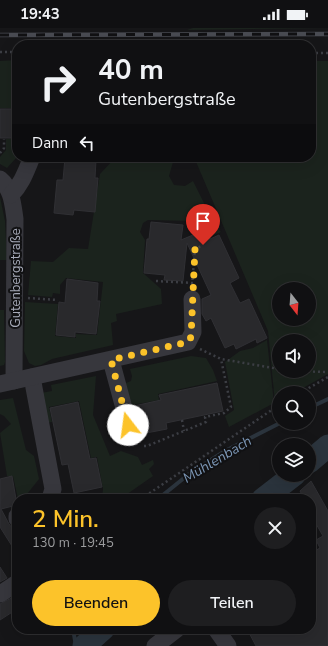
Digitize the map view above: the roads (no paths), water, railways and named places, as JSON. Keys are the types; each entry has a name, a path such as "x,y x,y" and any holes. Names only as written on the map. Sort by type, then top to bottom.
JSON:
{"street":[{"path":"11,195 18,188 30,162"},
{"name":"Gutenbergstraße","path":"0,179 11,195 15,219 15,299 7,383 188,342 193,332 192,291"},
{"path":"111,360 132,438"},
{"path":"32,377 53,489 51,494"},
{"path":"0,594 12,586"},
{"path":"155,646 171,634"},
{"path":"220,634 228,646"}],"waterway":[{"name":"Mühlenbach","path":"316,405 328,399"},
{"name":"Mühlenbach","path":"164,494 189,474 225,451 272,427"},
{"path":"316,456 328,446"},
{"path":"269,494 285,482"},
{"name":"Mühlenbach","path":"74,634 76,646"},
{"path":"84,646 97,634"}],"railway":[{"path":"0,35 328,34"}]}
